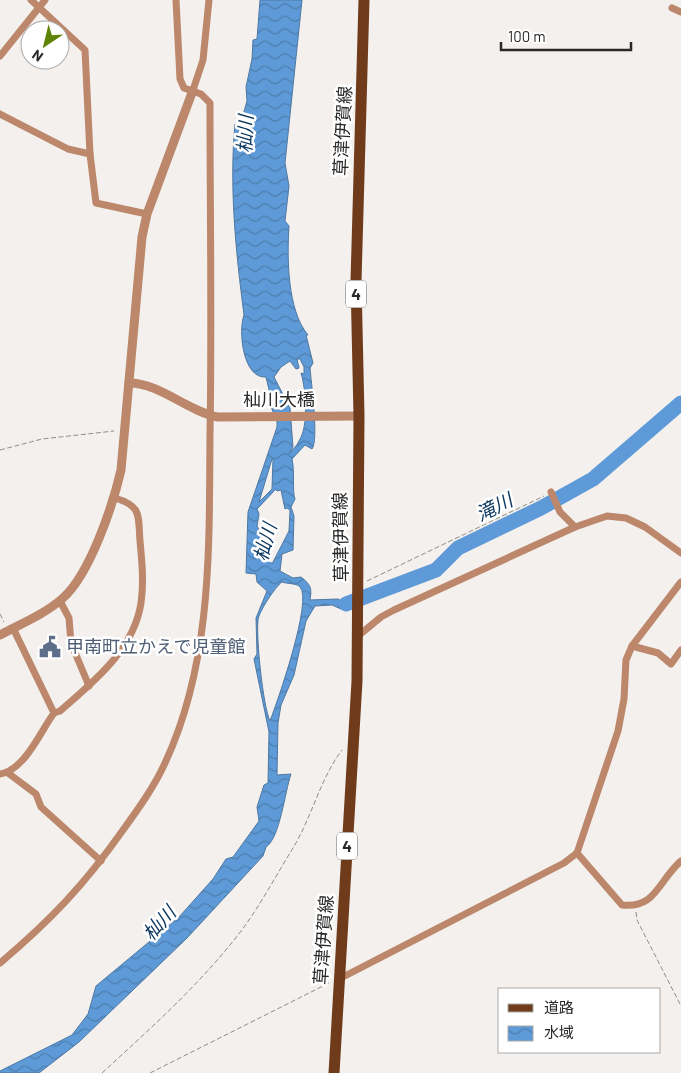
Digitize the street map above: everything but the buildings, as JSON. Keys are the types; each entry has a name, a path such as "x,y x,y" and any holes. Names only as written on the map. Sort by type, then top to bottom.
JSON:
{"main road":[{"name":"草津伊賀線","path":"334,1073 358,636 359,416 356,281 364,0"}],"street":[{"path":"31,0 42,3 85,50 90,154 96,203 147,214"},
{"path":"0,963 51,919 101,861 158,778 176,736 194,680 201,638 208,567 214,417 210,103 193,90 184,88 180,79 176,0"},
{"path":"0,635 60,601 81,574 115,498 121,470 142,237 147,214 203,60 209,0"},
{"path":"0,56 42,3"},
{"path":"672,8 681,12"},
{"path":"0,114 62,146 85,155 90,154"},
{"path":"129,383 140,383 214,417"},
{"name":"杣川大橋","path":"214,417 359,416"},
{"path":"552,494 560,512 575,528"},
{"path":"0,774 8,773 29,754 54,712 60,711 111,664 130,634 141,603 142,568 136,508 132,503 115,498"},
{"path":"358,636 380,617 394,610 575,528 607,516 626,518 645,527 681,553"},
{"path":"339,979 564,863 577,853 618,730 624,699 626,660 632,646 681,582"},
{"path":"60,601 70,618 70,643 89,686"},
{"path":"12,628 54,712"},
{"path":"632,646 658,653 672,664 681,650"},
{"path":"8,773 36,794 41,807 101,861"},
{"path":"577,853 622,905 636,907 647,902 671,869 681,860"}],"path":[{"path":"0,450 42,439 125,430"},
{"path":"359,586 552,494"},
{"path":"102,1073 166,1014 239,933 307,823 328,772 343,749"},
{"path":"636,907 636,920 681,1006"},
{"path":"150,1073 339,979"}],"water":[{"name":"杣川","path":"260,0 302,0 285,163 289,186 285,221 289,226 288,253 292,298 301,324 308,335 306,335 313,363 310,368 315,434 312,449 305,445 292,459 295,499 291,507 294,516 293,550 282,554 280,571 293,578 301,577 310,587 310,600 338,599 345,603 367,593 363,600 341,609 332,605 315,606 306,621 294,675 281,705 278,723 277,775 291,774 275,834 266,847 263,856 187,938 79,1042 39,1073 0,1073 0,1071 72,1035 88,1014 96,986 179,917 213,879 226,859 233,857 259,821 257,807 264,785 268,783 269,732 254,659 257,654 256,618 267,591 257,582 256,574 246,573 248,512 277,427 277,420 268,401 271,398 266,377 258,376 252,370 244,353 242,322 244,315 233,196 235,124 239,129 247,101 246,87 252,59 253,40 257,39","holes":["297,359 300,359 304,367 304,374 301,373 305,398 304,426 297,445 289,454 293,447 290,408 274,377 281,367 290,361 296,369 299,368","272,459 273,459 272,489 259,502","276,489 277,491 281,490 285,509 290,510 289,531 272,564 266,556 265,539 257,526 259,514 257,509","282,582 297,585 300,587 303,596 298,630 270,721 267,713 261,672 258,620 264,605"]}],"waterway":[{"name":"滝川","path":"346,604 436,570 458,548 541,508 593,479 681,403"}],"place":[{"name":"甲南町立かえで児童館","path":"50,647"}]}
